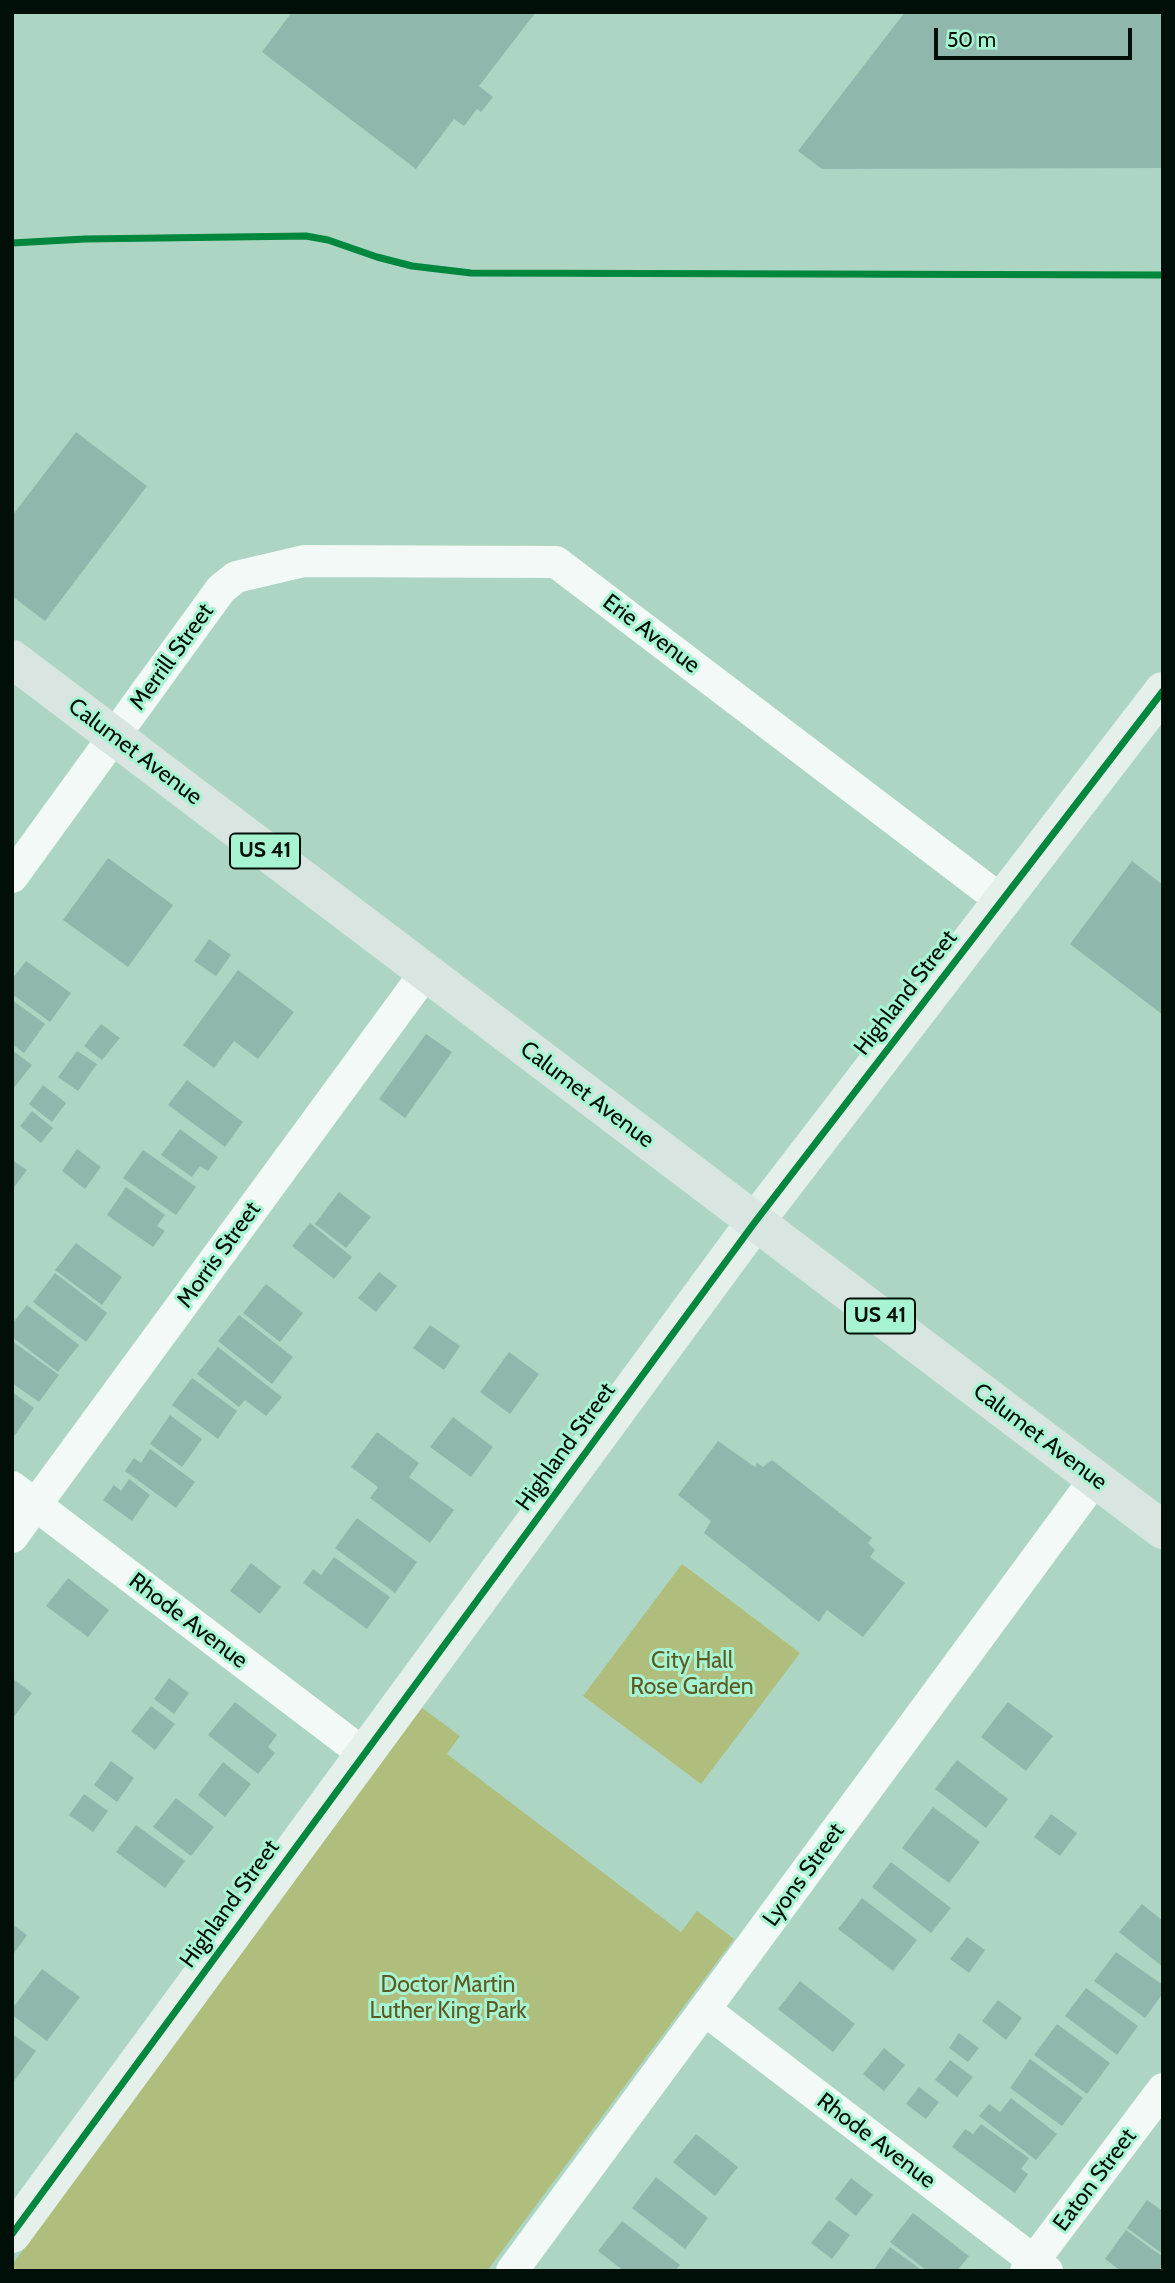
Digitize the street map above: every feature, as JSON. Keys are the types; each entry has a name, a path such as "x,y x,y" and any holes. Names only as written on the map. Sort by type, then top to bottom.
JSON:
{"main road":[{"name":"Calumet Avenue","path":"12,659 1163,1530"}],"street":[{"name":"Erie Avenue","path":"236,577 304,561 556,562 1002,901"},
{"name":"Merrill Street","path":"12,877 221,589 236,577"},
{"name":"Highland Street","path":"12,2234 755,1222 1163,691"},
{"name":"Morris Street","path":"12,1537 24,1496 426,972"},
{"name":"Lyons Street","path":"512,2271 1095,1479"},
{"name":"Rhode Avenue","path":"24,1496 364,1754"},
{"name":"Rhode Avenue","path":"705,2010 1036,2268"},
{"name":"Eaton Street","path":"1036,2268 1163,2089"}],"green space":[{"name":"City Hall Rose Garden","path":"682,1564 800,1653 701,1784 583,1696"},
{"name":"Doctor Martin Luther King Park","path":"421,1707 460,1736 447,1754 681,1932 697,1911 734,1939 487,2271 12,2271 12,2265"}],"building":[{"path":"292,12 536,12 479,86 493,97 481,112 477,109 464,126 454,119 416,169 262,52"},
{"path":"905,12 1163,12 1163,168 822,169 798,151"},
{"path":"76,432 147,486 45,621 12,596 12,516"},
{"path":"108,858 173,905 128,967 63,920"},
{"path":"1132,861 1163,885 1163,1015 1070,944"},
{"path":"209,939 231,955 216,976 194,961"},
{"path":"26,961 71,993 50,1022 12,994 12,979"},
{"path":"238,970 294,1012 258,1059 234,1041 214,1068 183,1045"},
{"path":"12,1000 45,1024 24,1053 12,1044"},
{"path":"101,1024 120,1038 102,1060 84,1046"},
{"path":"426,1034 452,1052 405,1118 379,1099"},
{"path":"12,1050 32,1065 12,1090"},
{"path":"77,1051 97,1064 78,1091 58,1077"},
{"path":"187,1080 243,1122 225,1147 168,1105"},
{"path":"43,1085 66,1103 52,1122 29,1104"},
{"path":"32,1111 53,1128 41,1143 20,1126"},
{"path":"180,1129 218,1157 208,1171 200,1166 192,1177 161,1155"},
{"path":"77,1149 101,1167 85,1189 62,1171"},
{"path":"143,1150 196,1187 176,1215 123,1178"},
{"path":"12,1160 27,1170 12,1190"},
{"path":"126,1187 165,1215 157,1226 165,1231 153,1247 107,1215"},
{"path":"339,1192 371,1217 346,1248 315,1224"},
{"path":"310,1223 352,1257 334,1279 292,1246"},
{"path":"76,1243 122,1277 102,1305 55,1270"},
{"path":"379,1272 397,1286 376,1312 358,1298"},
{"path":"55,1273 107,1313 86,1342 33,1302"},
{"path":"266,1284 303,1313 280,1342 243,1313"},
{"path":"27,1305 79,1345 58,1372 12,1337 12,1324"},
{"path":"239,1315 293,1357 272,1384 218,1341"},
{"path":"430,1325 460,1346 444,1370 413,1348"},
{"path":"12,1341 59,1375 39,1402 12,1383"},
{"path":"218,1347 282,1397 266,1416 245,1400 239,1407 197,1374"},
{"path":"509,1352 539,1374 510,1414 480,1392"},
{"path":"192,1378 237,1411 218,1439 172,1405"},
{"path":"12,1392 34,1408 15,1435 12,1433"},
{"path":"170,1415 202,1439 182,1467 150,1444"},
{"path":"453,1417 493,1447 471,1477 430,1447"},
{"path":"377,1432 419,1463 409,1477 454,1510 430,1543 370,1498 378,1487 351,1467"},
{"path":"718,1441 755,1467 757,1463 763,1467 772,1460 872,1538 868,1543 875,1550 870,1557 905,1583 863,1637 827,1610 819,1622 704,1533 711,1521 678,1495"},
{"path":"150,1449 195,1482 176,1508 125,1471 134,1458 141,1463"},
{"path":"129,1479 150,1495 132,1521 103,1500 114,1485 121,1491"},
{"path":"357,1518 417,1562 395,1593 335,1548"},
{"path":"334,1557 390,1597 367,1629 303,1583 313,1569 321,1575"},
{"path":"251,1563 281,1587 260,1614 230,1591"},
{"path":"68,1578 109,1610 88,1637 46,1606"},
{"path":"12,1678 32,1693 12,1719"},
{"path":"169,1678 189,1693 174,1714 154,1699"},
{"path":"235,1702 277,1735 268,1747 275,1753 258,1774 208,1735"},
{"path":"1008,1702 1053,1736 1026,1771 981,1737"},
{"path":"151,1706 175,1724 155,1750 131,1731"},
{"path":"957,1760 1008,1799 986,1828 935,1789"},
{"path":"111,1761 134,1778 117,1802 94,1785"},
{"path":"223,1762 251,1784 225,1817 198,1795"},
{"path":"84,1794 108,1811 93,1832 69,1815"},
{"path":"176,1798 214,1827 191,1856 153,1827"},
{"path":"933,1807 980,1842 949,1883 902,1848"},
{"path":"1051,1814 1077,1833 1060,1856 1034,1837"},
{"path":"136,1825 185,1861 165,1888 116,1852"},
{"path":"891,1862 951,1908 931,1933 872,1887"},
{"path":"862,1898 917,1940 893,1971 838,1929"},
{"path":"1142,1904 1163,1921 1163,1967 1119,1932"},
{"path":"12,1924 27,1935 12,1956"},
{"path":"967,1937 985,1950 969,1973 950,1959"},
{"path":"1116,1952 1163,1985 1163,1993 1145,2018 1094,1981"},
{"path":"42,1969 80,1997 47,2041 12,2015 12,2009"},
{"path":"800,1981 855,2024 833,2052 778,2009"},
{"path":"1086,1988 1138,2026 1117,2055 1065,2016"},
{"path":"998,2000 1022,2018 1006,2040 982,2021"},
{"path":"1057,2024 1110,2063 1087,2094 1034,2055"},
{"path":"959,2033 979,2048 968,2062 949,2048"},
{"path":"12,2034 36,2051 12,2084"},
{"path":"884,2048 905,2065 884,2091 863,2074"},
{"path":"1030,2059 1083,2098 1062,2126 1010,2088"},
{"path":"950,2060 973,2077 957,2097 935,2080"},
{"path":"919,2087 939,2102 926,2119 906,2104"},
{"path":"1011,2098 1057,2134 1036,2160 979,2116 989,2104 1000,2112"},
{"path":"981,2124 1029,2158 1021,2169 1028,2174 1015,2193 952,2147 965,2129 973,2134"},
{"path":"696,2134 738,2167 715,2196 673,2162"},
{"path":"656,2177 708,2218 685,2249 632,2208"},
{"path":"851,2178 873,2195 856,2216 835,2199"},
{"path":"1147,2200 1163,2211 1163,2254 1127,2228"},
{"path":"913,2213 969,2256 957,2271 927,2271 890,2242"},
{"path":"829,2220 850,2235 832,2259 811,2243"},
{"path":"622,2221 680,2265 675,2271 624,2271 598,2251"},
{"path":"1126,2230 1163,2257 1163,2271 1121,2271 1105,2259"},
{"path":"890,2247 923,2271 873,2271"}],"cycle path":[{"path":"12,243 85,239 306,236 328,240 412,266 471,273 1163,275"},
{"path":"12,2234 755,1222 1163,691"}]}
